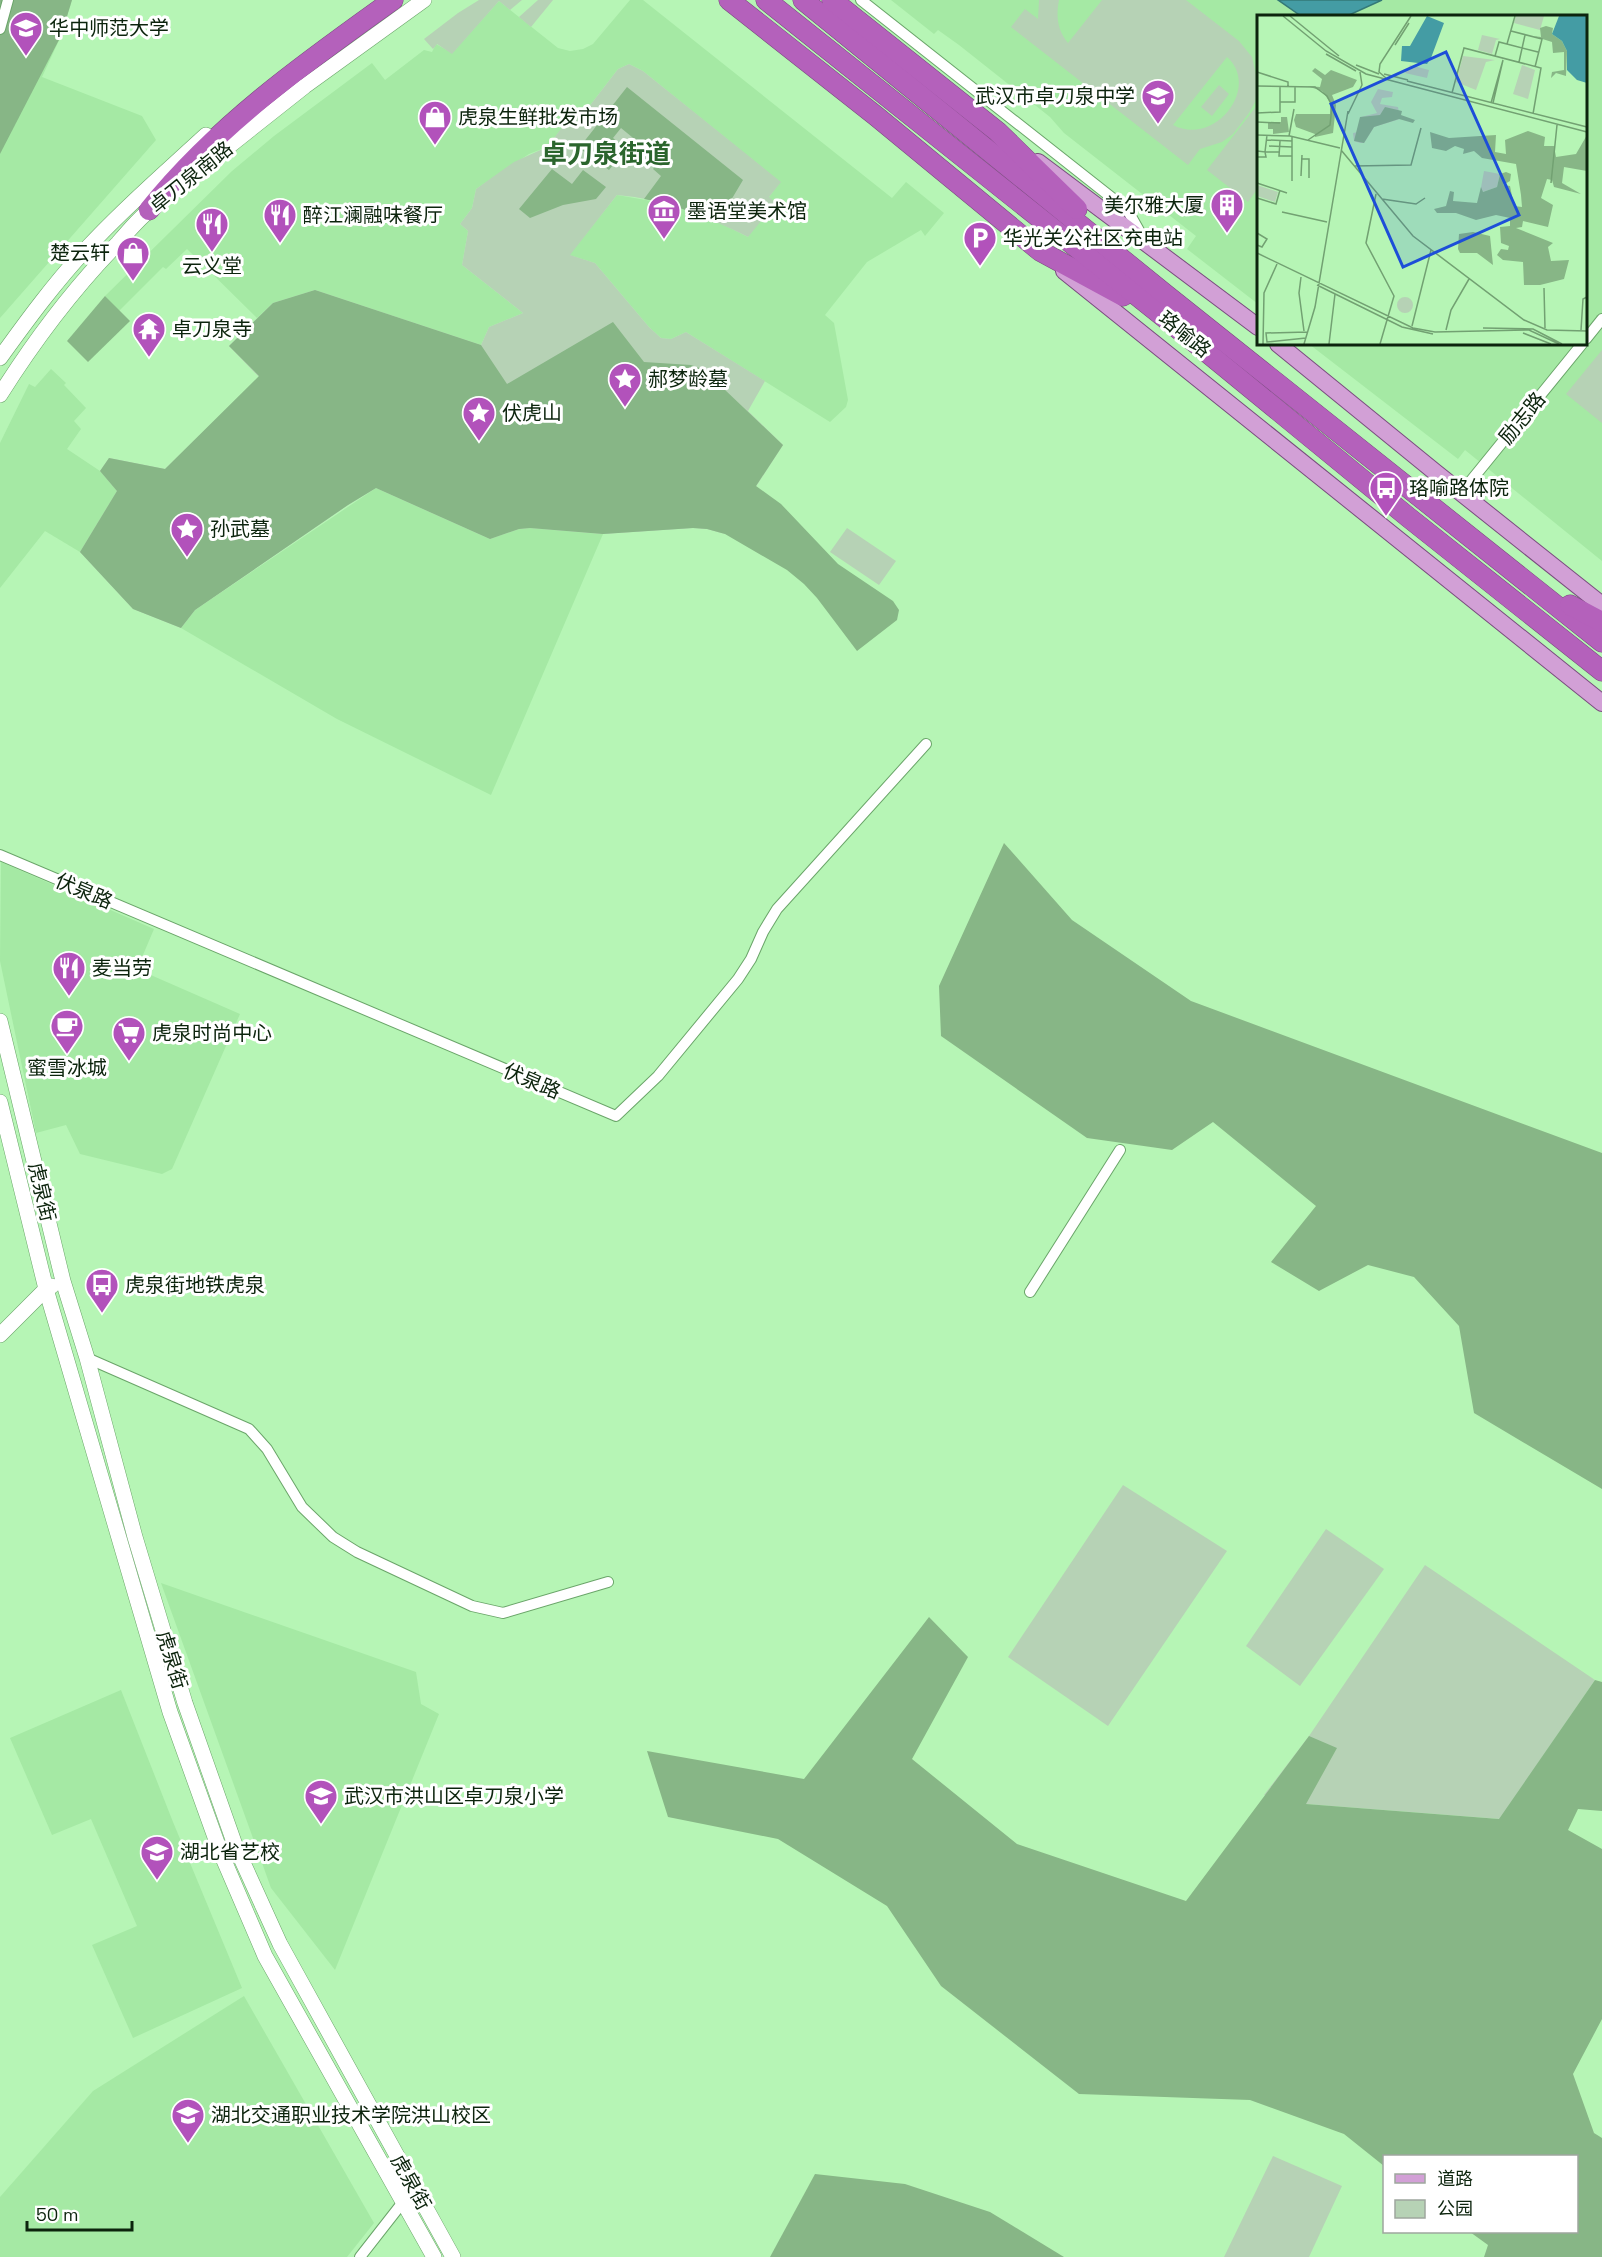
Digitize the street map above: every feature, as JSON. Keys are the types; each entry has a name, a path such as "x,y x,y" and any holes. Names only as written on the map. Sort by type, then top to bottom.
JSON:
{"highway":[{"path":"149,210 172,181 220,136 284,81 393,0"},
{"path":"729,0 876,116 1040,251 1166,318"},
{"name":"珞喻路","path":"766,0 1166,318 1408,517 1602,670"},
{"path":"780,0 792,11 807,33"},
{"name":"珞喻路","path":"803,0 1165,294 1602,642"},
{"path":"832,0 998,132 1165,294"},
{"path":"1525,581 1602,622"}],"main road":[{"name":"卓刀泉南路","path":"0,358 58,280 132,203 258,89 379,0"},
{"name":"卓刀泉南路","path":"0,395 27,353 67,301 100,261 149,210 305,86 424,0"},
{"path":"998,132 1257,326"},
{"path":"1040,251 1602,703"},
{"path":"1279,345 1602,605"},
{"name":"虎泉街","path":"0,1021 63,1281 87,1358 138,1548 185,1703 235,1845 280,1944 453,2257"},
{"name":"虎泉街","path":"0,1102 46,1289 170,1712 220,1851 265,1956 434,2257"},
{"path":"0,1335 46,1289 63,1281"}],"street":[{"path":"0,29 8,0"},
{"path":"861,0 1121,205 1128,211 1145,242"},
{"path":"1587,338 1602,319"},
{"name":"励志路","path":"1461,493 1581,345"},
{"name":"伏泉路","path":"0,855 616,1116 658,1076 738,979 777,909 926,744"},
{"path":"1030,1292 1120,1150"},
{"path":"87,1358 249,1430 267,1449 302,1507 333,1537 357,1552 472,1606 503,1613 608,1582"},
{"path":"360,2257 403,2202"}],"shaded area":[{"path":"0,0 72,0 61,36 42,77 142,116 156,140 0,318"},
{"name":"华中师范大学","path":"0,0 72,0 61,36 0,154"},
{"path":"630,0 643,0 892,198 906,182 944,213 925,236 921,230 867,262 825,315 834,323 848,400 846,407 830,422 686,332 671,339 661,338 595,263 569,255 617,195 669,204 718,222 748,237 769,197 780,182 643,71 629,64 618,69 581,117 575,112 547,147 529,154 476,189 472,208 460,224 468,231 462,265 523,313 489,327 481,345 315,290 273,303 257,318 187,249 166,269 163,267 119,311 105,296 232,171 274,136 372,63 385,80 424,50 432,52 436,44 452,53 499,1 558,48 570,51 583,49 593,44"},
{"name":"武汉市卓刀泉中学","path":"891,0 1278,0 1300,15 1257,15 1257,303 1187,249 1196,236 1064,133 1050,117 959,45 938,30 934,34"},
{"path":"1382,0 1602,0 1602,561 1465,450 1458,459 1310,345 1587,345 1587,15 1349,15"},
{"path":"627,87 743,180 718,222 669,204 644,199 661,176 653,169 660,160 621,128 613,138 626,149 609,170 579,148"},
{"path":"552,169 572,184 583,170 606,187 596,199 563,205 530,218 519,209"},
{"path":"315,290 481,345 507,384 613,322 644,362 691,365 703,369 783,445 756,486 781,504 838,564 893,601 899,610 897,620 857,651 817,598 787,570 725,534 707,529 603,534 530,528 519,529 490,539 376,488 195,610 181,628 133,609 80,552 117,491 100,471 109,458 165,469 259,376 229,346 273,303"},
{"path":"105,296 130,321 88,362 67,341"},
{"path":"51,369 66,383 64,385 86,408 74,421 81,429 67,449 100,471 118,491 80,552 45,531 0,588 0,443 29,384 35,387"},
{"path":"376,488 490,539 519,529 530,528 603,534 491,795 337,719 181,628 195,610"},
{"path":"1004,843 1072,920 1191,1001 1602,1153 1602,1489 1474,1413 1459,1326 1414,1277 1368,1265 1319,1291 1271,1262 1316,1206 1213,1122 1172,1150 1087,1138 941,1036 939,986"},
{"path":"1,862 154,929 137,969 240,1014 172,1169 162,1174 80,1154 66,1125 36,1133 0,961"},
{"name":"武汉市洪山区卓刀泉小学","path":"161,1583 416,1672 421,1704 439,1714 335,1970 271,1888"},
{"path":"929,1617 968,1657 912,1759 1017,1844 1186,1901 1309,1736 1337,1748 1306,1804 1499,1819 1595,1680 1602,1682 1602,1811 1578,1809 1568,1830 1602,1849 1602,2019 1573,2074 1594,2133 1602,2138 1602,2257 1484,2257 1488,2245 1471,2233 1578,2233 1578,2155 1383,2155 1383,2165 1344,2134 1250,2100 1079,2094 941,1986 887,1906 778,1839 668,1817 647,1751 804,1779"},
{"name":"湖北省艺校","path":"121,1690 242,1988 133,2038 92,1945 137,1926 91,1819 52,1835 10,1738"},
{"name":"湖北交通职业技术学院洪山校区","path":"244,1996 374,2223 347,2257 0,2257 0,2197 93,2091"},
{"path":"815,2174 905,2184 990,2212 1064,2257 770,2257"}],"green space":[{"path":"479,0 522,0 510,10 499,1 452,54 437,44 433,49 424,39 458,13"},
{"path":"538,0 553,0 531,27 519,17"},
{"path":"1039,0 1059,0 1058,23 1068,43 1102,0 1186,0 1239,41 1252,57 1257,80 1255,102 1233,134 1222,142 1200,149 1188,165 1011,27 1025,9 1038,19","holes":["1227,57 1236,69 1239,83 1236,98 1218,121 1204,128 1189,130 1173,125"]},
{"path":"629,64 643,71 781,182 769,197 776,203 748,237 684,210 651,200 617,195 570,255 595,263 661,338 671,339 686,332 765,381 748,411 783,445 725,534 693,528 603,534 530,528 519,529 490,539 376,488 195,610 181,628 133,609 80,552 117,491 100,471 109,458 165,469 259,377 229,346 273,303 315,290 481,345 489,327 523,313 462,265 468,231 460,224 472,208 476,189 514,162 547,147 574,112 581,117 618,69"},
{"path":"1219,85 1229,94 1212,116 1201,107"},
{"path":"1257,105 1257,189 1248,202 1207,170"},
{"path":"1602,350 1602,423 1566,394"},
{"path":"847,528 896,561 879,585 830,552"},
{"path":"1123,1485 1227,1551 1108,1726 1008,1657"},
{"path":"1326,1529 1384,1569 1300,1686 1246,1646"},
{"path":"1425,1565 1595,1680 1500,1819 1306,1804 1264,1795 1309,1736"},
{"path":"1273,2156 1342,2186 1309,2257 1224,2257"}],"water":[{"path":"1278,0 1382,0 1349,15 1300,15"}],"place":[{"name":"华中师范大学","path":"26,57"},
{"name":"武汉市卓刀泉中学","path":"1158,125"},
{"name":"虎泉生鲜批发市场","path":"435,146"},
{"name":"美尔雅大厦","path":"1227,234"},
{"name":"墨语堂美术馆","path":"664,240"},
{"name":"醉江澜融味餐厅","path":"280,244"},
{"name":"云义堂","path":"212,253"},
{"name":"华光关公社区充电站","path":"980,267"},
{"name":"楚云轩","path":"133,282"},
{"name":"卓刀泉寺","path":"149,358"},
{"name":"郝梦龄墓","path":"625,408"},
{"name":"伏虎山","path":"479,442"},
{"name":"珞喻路体院","path":"1386,517"},
{"name":"孙武墓","path":"187,558"},
{"name":"麦当劳","path":"69,997"},
{"name":"蜜雪冰城","path":"67,1055"},
{"name":"虎泉时尚中心","path":"129,1062"},
{"name":"虎泉街地铁虎泉","path":"102,1314"},
{"name":"武汉市洪山区卓刀泉小学","path":"321,1825"},
{"name":"湖北省艺校","path":"157,1881"},
{"name":"湖北交通职业技术学院洪山校区","path":"188,2144"}],"district":[{"name":"卓刀泉街道","path":"606,154"}]}
